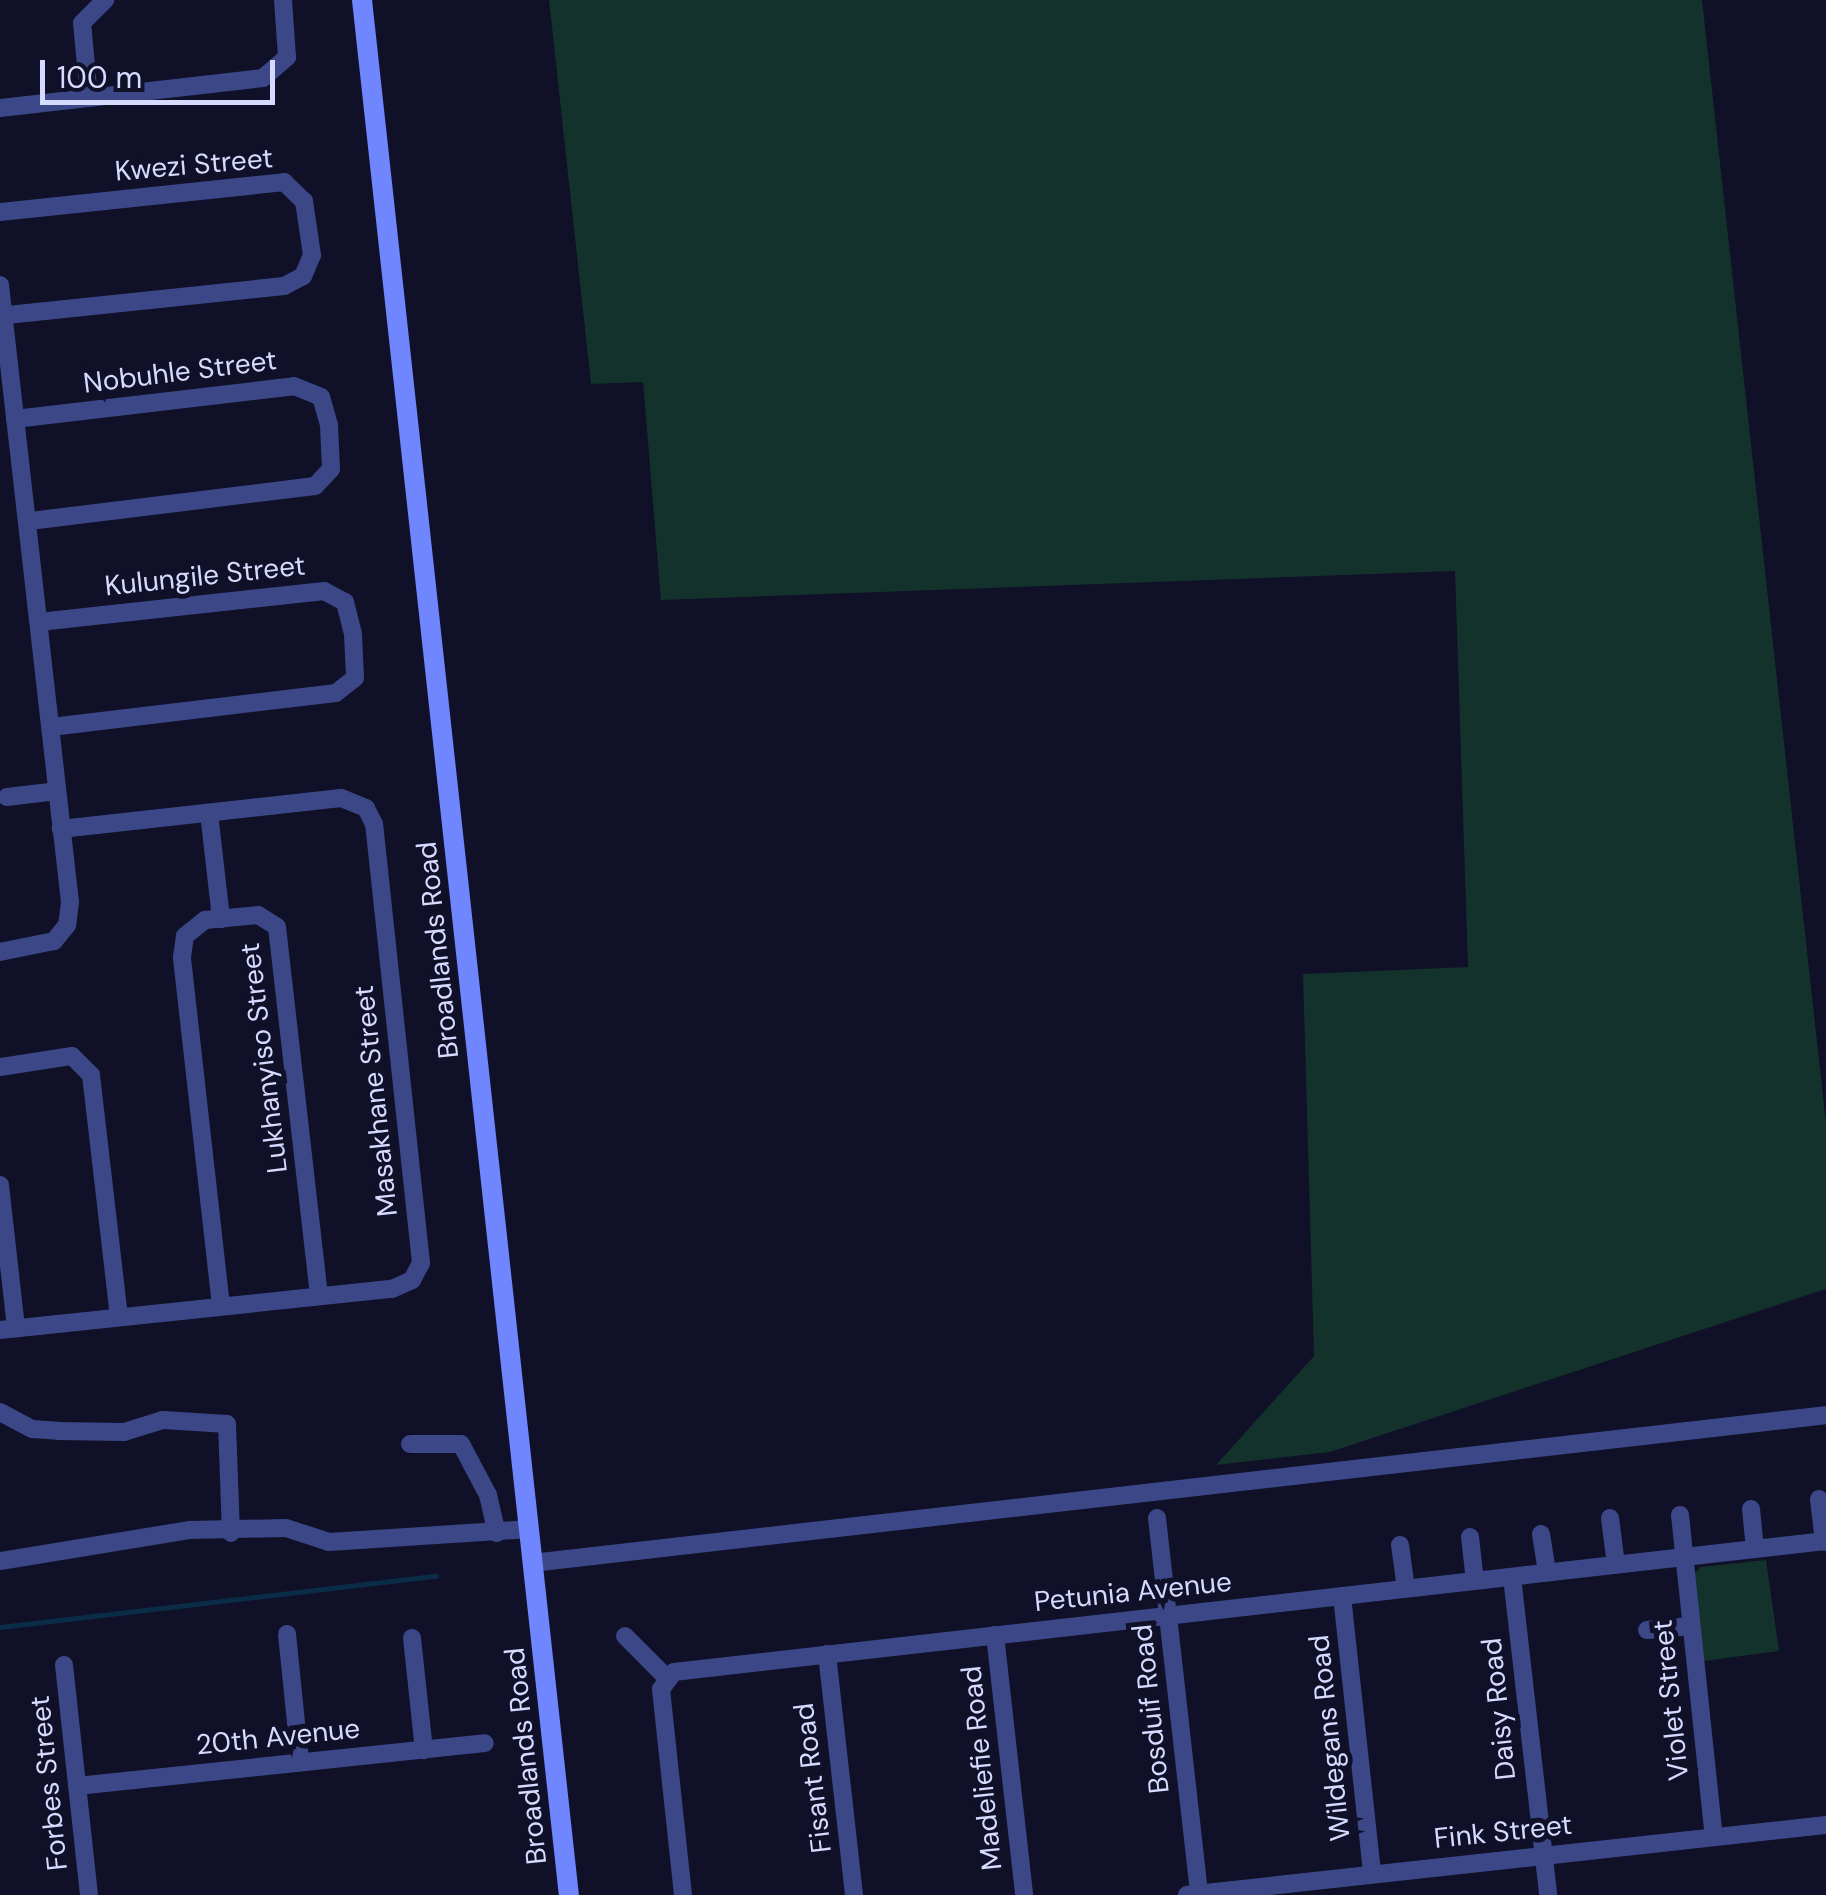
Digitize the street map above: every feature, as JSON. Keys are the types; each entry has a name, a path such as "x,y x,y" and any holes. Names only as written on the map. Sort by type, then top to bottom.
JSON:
{"main road":[{"name":"Broadlands Road","path":"362,0 568,1895"}],"street":[{"path":"88,98 82,23 105,0"},
{"path":"0,108 273,74 287,57 283,0"},
{"name":"Kwezi Street","path":"0,212 284,182 304,201 312,255 303,276 284,286 1,316"},
{"path":"0,285 58,791 67,925 44,946 0,952"},
{"name":"Nobuhle Street","path":"15,419 294,386 321,396 330,425 331,469 316,486 29,520"},
{"name":"Kulungile Street","path":"39,622 324,591 345,602 353,634 355,678 336,694 51,727"},
{"path":"6,797 58,791"},
{"name":"Masakhane Street","path":"8,1329 406,1285 420,1264 374,824 366,808 341,798 61,830"},
{"path":"208,813 221,918"},
{"name":"Lukhanyiso Street","path":"221,1306 182,957 192,926 221,918 258,915 278,927 319,1296"},
{"path":"0,1067 72,1056 92,1075 119,1316"},
{"path":"0,1185 8,1329"},
{"path":"0,1412 48,1430 124,1432 163,1420 230,1425 231,1532"},
{"path":"532,1563 1826,1415"},
{"path":"410,1444 463,1446 488,1494 497,1533"},
{"path":"1819,1499 1825,1542"},
{"path":"1751,1509 1755,1549"},
{"name":"Violet Street","path":"1680,1515 1714,1836"},
{"name":"Bosduif Road","path":"1158,1518 1199,1894"},
{"path":"1610,1518 1616,1565"},
{"path":"0,1561 190,1530 286,1528 329,1542 529,1529"},
{"path":"1541,1534 1547,1573"},
{"path":"1470,1536 1476,1581"},
{"name":"Petunia Avenue","path":"666,1677 827,1654 1825,1542"},
{"path":"1400,1545 1406,1589"},
{"name":"Daisy Road","path":"1512,1577 1548,1895"},
{"name":"Wildegans Road","path":"1342,1596 1372,1874"},
{"path":"1647,1630 1691,1626"},
{"path":"287,1634 300,1762"},
{"name":"Madeliefie Road","path":"995,1635 1024,1895"},
{"path":"625,1636 666,1677 661,1689 682,1895"},
{"path":"412,1638 424,1750"},
{"name":"Fisant Road","path":"827,1654 854,1895"},
{"name":"Forbes Street","path":"64,1665 89,1895"},
{"name":"20th Avenue","path":"77,1786 485,1743"},
{"name":"Fink Street","path":"1187,1895 1826,1825"}],"green space":[{"path":"549,0 1702,0 1826,1123 1826,1289 1330,1452 1216,1465 1314,1356 1303,974 1468,967 1455,571 661,600 643,382 591,384"},
{"path":"1766,1560 1779,1651 1704,1661 1693,1575 1701,1567"}],"waterway":[{"path":"0,1627 436,1576"}]}
